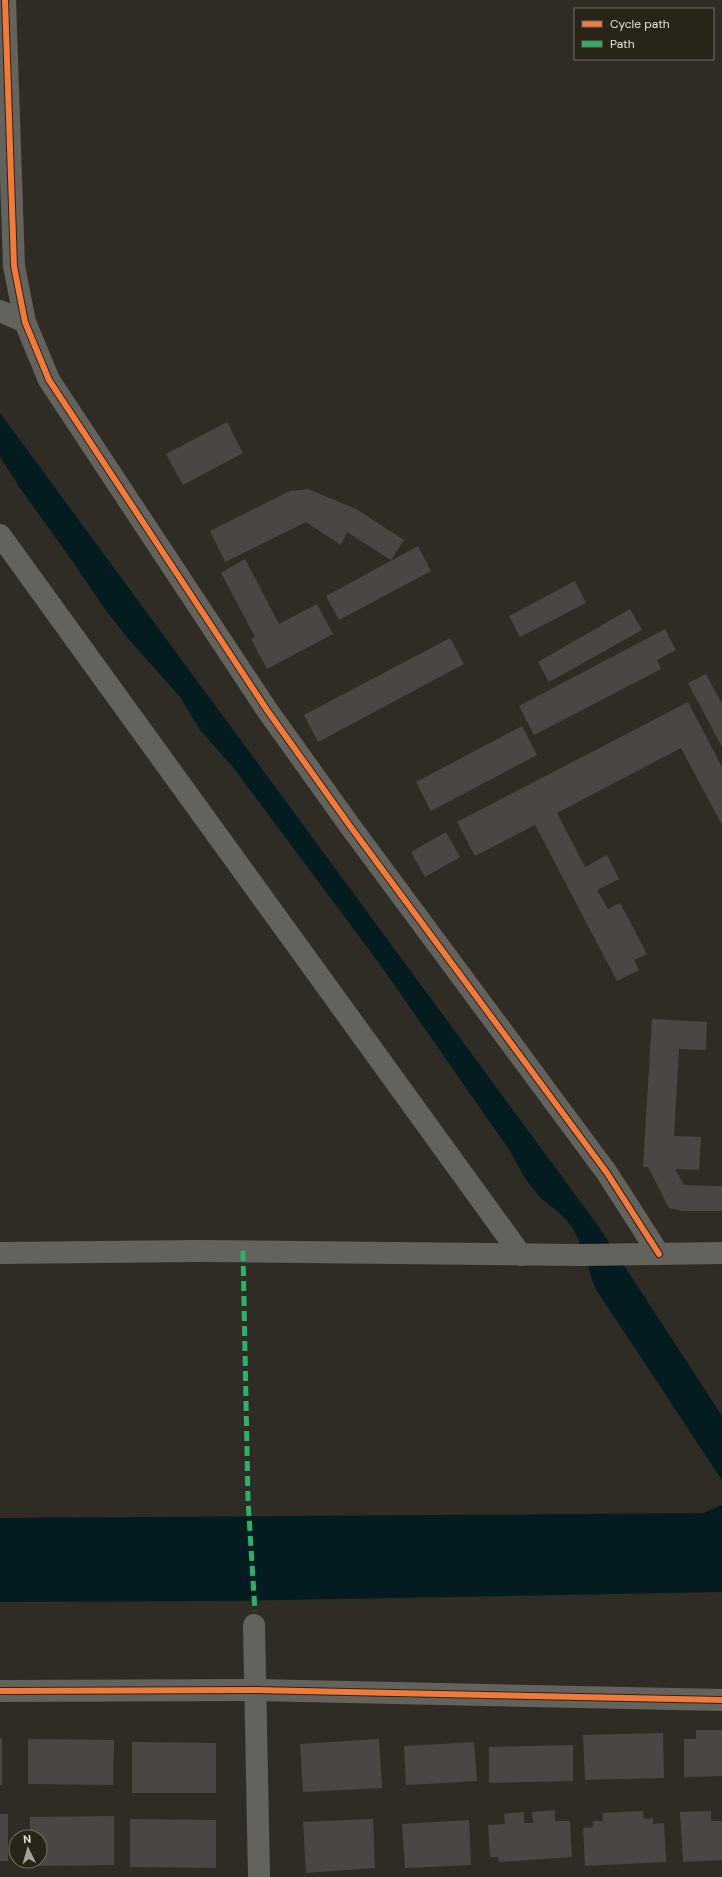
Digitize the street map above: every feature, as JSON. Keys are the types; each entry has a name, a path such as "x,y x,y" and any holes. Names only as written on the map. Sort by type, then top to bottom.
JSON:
{"street":[{"path":"5,0 14,266 25,322 49,380 263,703 355,832 607,1174 659,1254"},
{"path":"0,311 25,322"},
{"path":"0,535 521,1255"},
{"path":"0,1253 207,1251 582,1255 722,1253"},
{"path":"254,1625 259,1877"},
{"path":"0,1692 255,1690 722,1700"}],"water":[{"path":"0,413 599,1227 722,1416 722,1480 595,1288 581,1247 571,1226 532,1188 510,1151 379,963 232,766 200,730 180,697 126,636 102,605 22,491 0,457"},
{"path":"722,1505 722,1592 233,1601 0,1602 0,1518 704,1513"}],"building":[{"path":"227,422 243,453 183,485 166,454"},
{"path":"308,489 356,509 404,540 391,560 347,532 341,545 306,522 225,562 210,531 290,491"},
{"path":"418,546 431,571 339,620 326,596"},
{"path":"245,559 279,624 317,604 333,634 267,669 251,639 255,637 221,573"},
{"path":"575,581 586,603 520,637 509,616"},
{"path":"630,609 642,630 549,682 538,662"},
{"path":"665,629 676,650 657,660 661,669 534,735 519,706"},
{"path":"450,638 464,664 318,742 304,715"},
{"path":"706,674 722,704 722,747 688,683"},
{"path":"688,702 722,767 722,825 681,748 557,813 585,867 607,855 619,879 597,890 608,909 620,903 647,954 634,960 639,970 617,981 535,825 475,856 457,822"},
{"path":"522,726 537,755 431,811 416,782"},
{"path":"446,832 460,857 425,877 411,852"},
{"path":"652,1019 707,1022 706,1050 679,1049 674,1136 701,1137 699,1170 675,1169 684,1185 722,1186 722,1211 682,1211 669,1208 648,1167 643,1167"},
{"path":"696,1730 722,1730 722,1776 684,1777 684,1739 696,1739"},
{"path":"663,1733 664,1778 585,1780 583,1735"},
{"path":"0,1738 2,1738 2,1785 0,1785"},
{"path":"28,1739 114,1740 113,1785 28,1784"},
{"path":"379,1739 382,1788 303,1792 300,1744"},
{"path":"132,1742 216,1743 216,1793 132,1793"},
{"path":"474,1742 477,1781 406,1785 404,1746"},
{"path":"573,1745 573,1781 489,1783 489,1747"},
{"path":"555,1810 555,1821 570,1821 572,1857 499,1862 498,1857 490,1857 488,1825 505,1824 504,1814 524,1812 524,1823 533,1823 532,1812"},
{"path":"643,1811 644,1819 653,1818 653,1824 664,1823 666,1862 585,1866 583,1828 593,1827 593,1821 603,1821 602,1813"},
{"path":"711,1811 711,1821 722,1821 722,1860 683,1862 680,1812"},
{"path":"0,1814 8,1814 8,1861 0,1861"},
{"path":"114,1816 114,1865 48,1866 48,1829 30,1829 30,1817"},
{"path":"130,1819 216,1820 216,1868 130,1867"},
{"path":"373,1819 375,1868 306,1873 303,1822"},
{"path":"469,1820 471,1865 405,1868 402,1824"}],"marked path":[{"path":"243,1251 248,1500 255,1611"}],"cycle path":[{"path":"5,0 14,266 25,322 49,380 267,710 350,826 607,1173 659,1254"},
{"path":"0,1691 255,1690 722,1700"}]}
